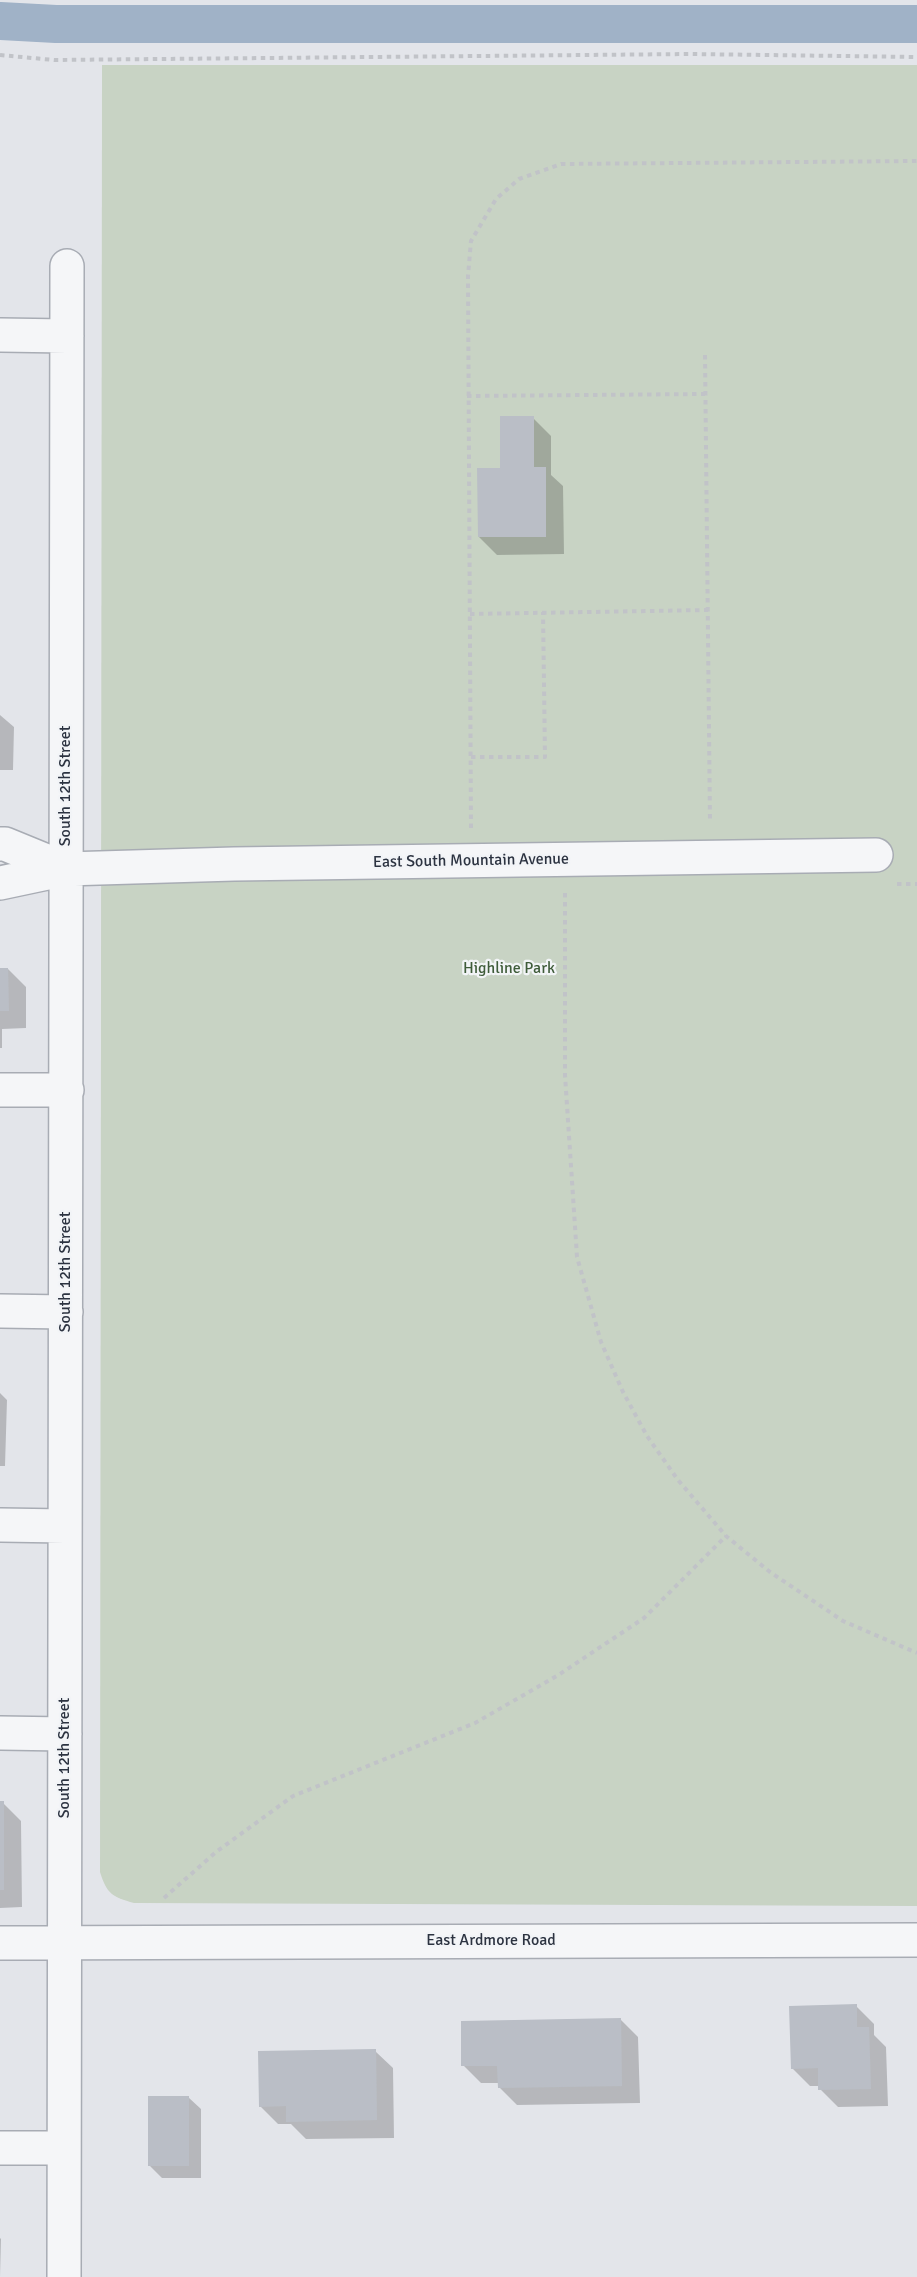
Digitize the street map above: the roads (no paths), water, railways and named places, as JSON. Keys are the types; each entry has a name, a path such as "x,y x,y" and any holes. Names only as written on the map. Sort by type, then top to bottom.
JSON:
{"street":[{"name":"South 12th Street","path":"64,2277 67,266"},
{"path":"0,335 67,336"},
{"name":"East South Mountain Avenue","path":"0,844 66,869"},
{"name":"East South Mountain Avenue","path":"0,883 66,869 234,864 876,855"},
{"path":"0,1090 67,1090"},
{"path":"0,1311 66,1312"},
{"path":"0,1526 65,1526"},
{"path":"0,1733 65,1734"},
{"name":"East Ardmore Road","path":"0,1943 917,1940"},
{"path":"0,2148 64,2148"}],"waterway":[{"path":"0,21 56,24 917,24"}],"park label":[{"name":"Highline Park","path":"509,969"}]}
